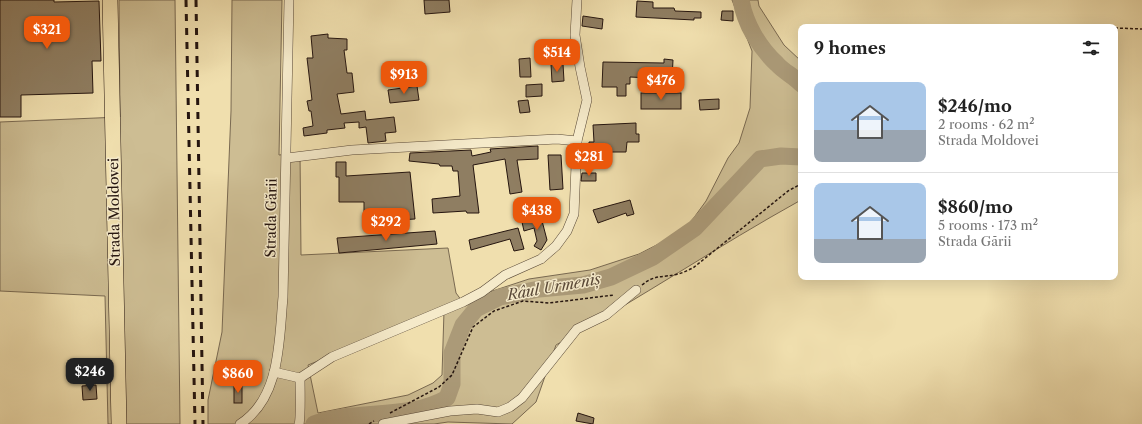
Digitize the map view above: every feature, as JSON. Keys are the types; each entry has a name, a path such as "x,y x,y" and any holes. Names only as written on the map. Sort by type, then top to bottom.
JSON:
{"main road":[{"name":"Strada Moldovei","path":"110,0 119,424"}],"street":[{"name":"Strada Gării","path":"240,424 251,417 270,387 274,372 283,297 289,0"},
{"path":"274,372 300,378 332,358 463,302 482,292 506,275 541,259 556,246 564,236 574,214 577,141 588,100 580,67 575,35 577,0"},
{"path":"287,158 352,150 557,139 577,141"},
{"path":"382,419 477,409 498,412 510,408 522,398 577,329 606,315 636,290"},
{"path":"300,378 298,395 300,422"}],"path":[{"path":"1118,28 1142,29"},
{"path":"636,290 648,280 659,275 678,274 693,268 788,191 798,186"},
{"path":"369,424 382,419 438,387 452,375 473,327 494,310 523,301 549,303 615,295"}],"shaded area":[{"path":"119,0 175,0 180,424 108,424 105,296 0,291 0,122 120,117"},
{"path":"232,0 282,0 279,155 300,153 301,255 448,248 456,293 462,301 529,279 590,270 639,254 672,237 690,223 706,201 728,158 739,143 750,108 752,51 732,0 758,0 759,6 784,45 798,58 798,202 556,345 536,402 512,424 448,422 434,424 208,424 208,400 222,332 231,111","holes":["444,311 442,375 433,383 408,395 318,413 308,365"]}],"building":[{"path":"0,0 54,0 54,2 99,1 101,61 92,61 93,93 21,95 21,117 0,117"},
{"path":"424,0 449,0 450,12 425,14"},
{"path":"637,1 653,2 653,8 674,8 675,11 701,12 701,18 694,18 694,20 636,17"},
{"path":"722,11 733,11 733,21 721,20"},
{"path":"583,16 603,19 602,29 582,26"},
{"path":"328,34 328,38 347,39 347,50 344,50 347,73 352,73 354,92 337,94 341,114 365,111 366,120 394,117 396,132 385,133 386,141 368,143 366,127 359,128 359,122 344,123 345,128 327,130 327,133 304,136 303,128 313,126 311,111 309,111 307,101 312,100 307,58 313,58 311,36"},
{"path":"530,58 531,77 520,77 519,59"},
{"path":"664,59 673,60 672,79 630,77 630,84 626,84 626,96 617,96 617,87 602,87 603,62 664,63"},
{"path":"551,64 563,64 564,81 552,82"},
{"path":"542,84 542,96 526,97 526,85"},
{"path":"417,86 419,100 390,103 388,90"},
{"path":"641,93 681,93 681,109 641,109"},
{"path":"719,99 719,109 700,110 699,100"},
{"path":"528,100 530,112 520,113 518,101"},
{"path":"636,123 636,134 639,134 639,142 627,142 626,152 589,152 589,142 594,142 593,125"},
{"path":"538,146 538,159 517,160 522,192 510,194 505,159 473,165 479,213 467,213 466,211 433,213 432,199 460,196 458,171 453,171 452,166 440,166 439,164 409,161 410,153 471,150 472,156 491,152 490,149"},
{"path":"548,155 561,155 563,189 550,190"},
{"path":"336,162 346,162 346,176 410,172 415,219 364,222 364,202 339,202 339,177 336,177"},
{"path":"582,173 596,173 596,181 581,181"},
{"path":"630,200 634,214 627,216 626,213 598,223 593,210"},
{"path":"541,217 547,240 541,250 534,246 537,241 534,228 524,231 522,222"},
{"path":"518,228 524,249 514,251 510,239 471,250 469,240"},
{"path":"435,231 437,244 339,253 337,238"},
{"path":"96,385 97,399 83,400 82,386"},
{"path":"234,386 242,386 242,403 234,403"},
{"path":"578,413 594,418 593,424 576,421"}],"waterway":[{"name":"Râul Urmeniș","path":"741,0 749,26 759,43 780,67 798,82"},
{"name":"Râul Urmeniș","path":"314,424 347,416 415,410 432,405 447,398 452,384 452,353 463,325 476,309 500,297 539,289 583,285 611,277 653,257 695,228 760,159 781,156 798,157"}],"railway":[{"path":"186,0 195,424"},
{"path":"196,0 203,424"}]}
